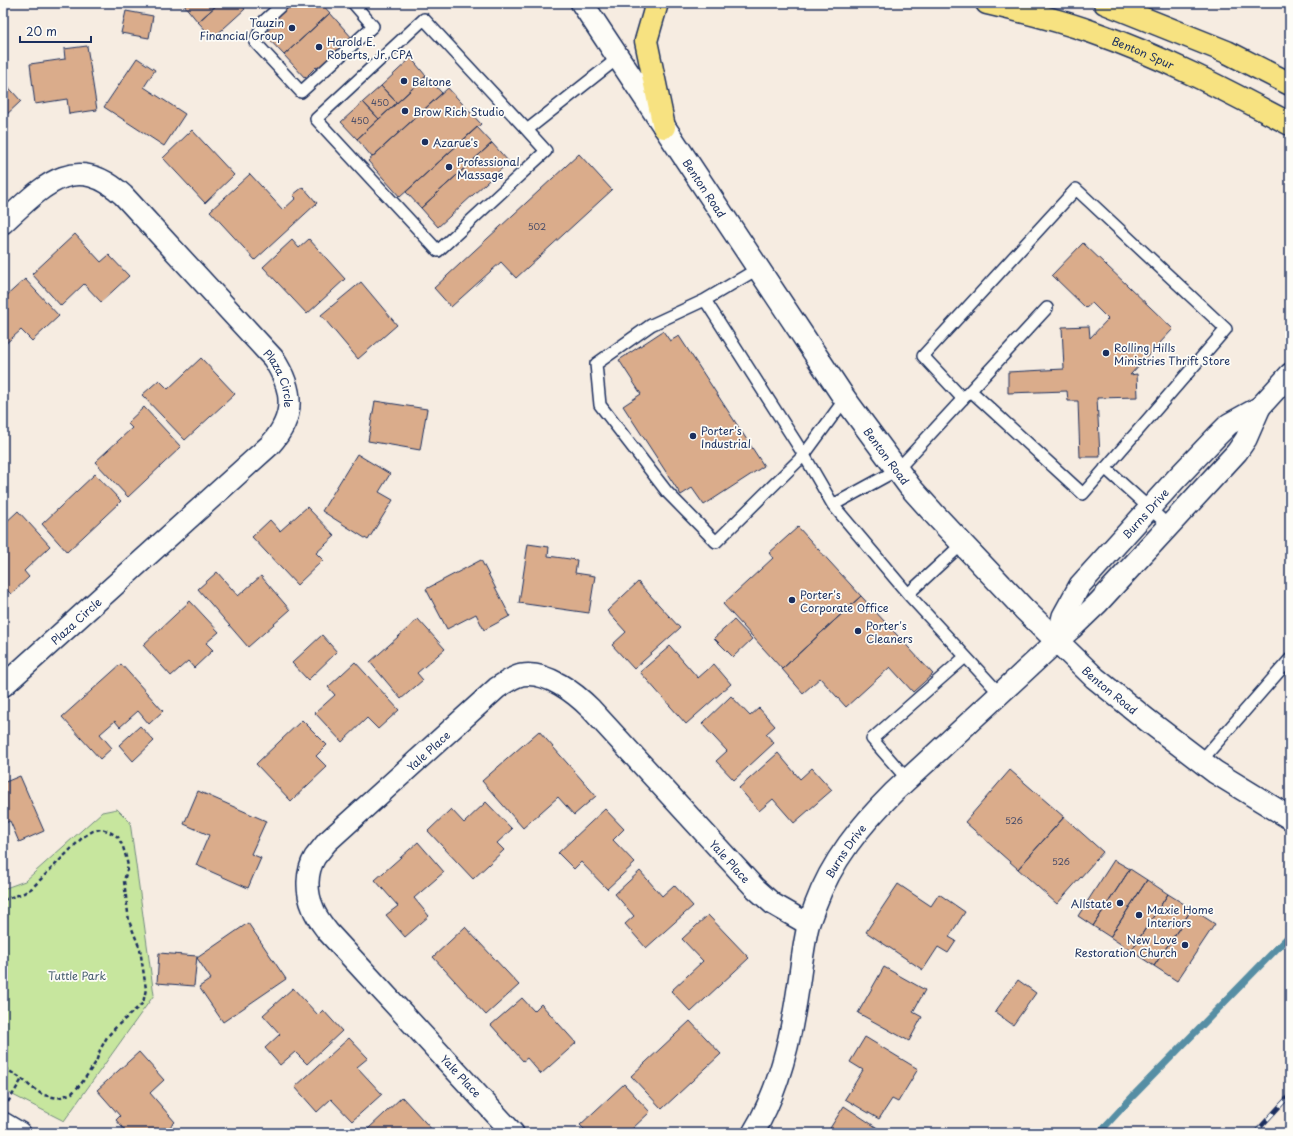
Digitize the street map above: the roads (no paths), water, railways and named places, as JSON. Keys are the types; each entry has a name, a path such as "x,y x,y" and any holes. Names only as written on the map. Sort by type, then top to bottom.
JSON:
{"main road":[{"name":"Benton Road","path":"582,3 846,399 897,470 916,493 1024,609 1095,678 1147,720 1216,772 1290,818"},
{"path":"657,3 646,41 664,127"},
{"name":"Benton Spur","path":"987,3 1019,10 1099,34 1212,84 1290,124"},
{"path":"1105,3 1227,52 1290,84"}],"street":[{"name":"Plaza Circle","path":"3,223 46,185 60,178 76,174 87,174 113,186 273,358 288,385 290,403 283,428 270,445 3,686"},
{"name":"Burns Drive","path":"753,1133 770,1099 788,1042 795,1008 808,924 820,893 845,847 875,810 907,779 1098,603 1237,452 1246,439 1260,407 1290,374"},
{"name":"Burns Drive","path":"1057,641 1063,616 1080,585 1229,424 1260,407"},
{"name":"Yale Place","path":"513,1133 328,932 313,909 309,897 308,885 310,871 315,857 327,842 497,688 522,674 533,675 543,677 562,685 578,696 755,888 773,904 808,924"},
{"path":"5,1114 20,1133"}],"lane":[{"path":"284,3 264,21 255,42 301,92 373,26 353,3"},
{"path":"424,19 526,130 546,151 438,251 316,119 424,19"},
{"path":"526,130 618,58"},
{"path":"963,399 923,356 1076,189 1226,329 1083,494 971,391"},
{"path":"759,268 705,300 651,325 596,364 600,405 667,492 716,542 804,455 846,399"},
{"path":"705,300 804,455 832,505 908,594 1000,694"},
{"path":"832,505 897,470 1047,308"},
{"path":"1105,468 1169,526"},
{"path":"908,594 962,544"},
{"path":"907,779 872,739 965,657"},
{"path":"1201,761 1290,659"}],"waterway":[{"path":"1099,1133 1290,935"}],"railway":[{"path":"1255,1133 1290,1095"}],"place":[{"name":"Tauzin Financial Group","path":"292,28"},
{"name":"Harold E. Roberts, Jr. CPA","path":"319,47"},
{"name":"Beltone","path":"404,81"},
{"name":"Brow Rich Studio","path":"405,111"},
{"name":"Azarue's","path":"425,142"},
{"name":"Professional Massage","path":"449,167"},
{"name":"Rolling Hills Ministries Thrift Store","path":"1106,353"},
{"name":"Porter's Industrial","path":"693,436"},
{"name":"Porter's Corporate Office","path":"792,600"},
{"name":"Porter's Cleaners","path":"858,631"},
{"name":"Allstate","path":"1120,903"},
{"name":"Maxie Home Interiors","path":"1139,915"},
{"name":"New Love Restoration Church","path":"1185,945"}],"park label":[{"name":"Tuttle Park","path":"77,975"}]}
